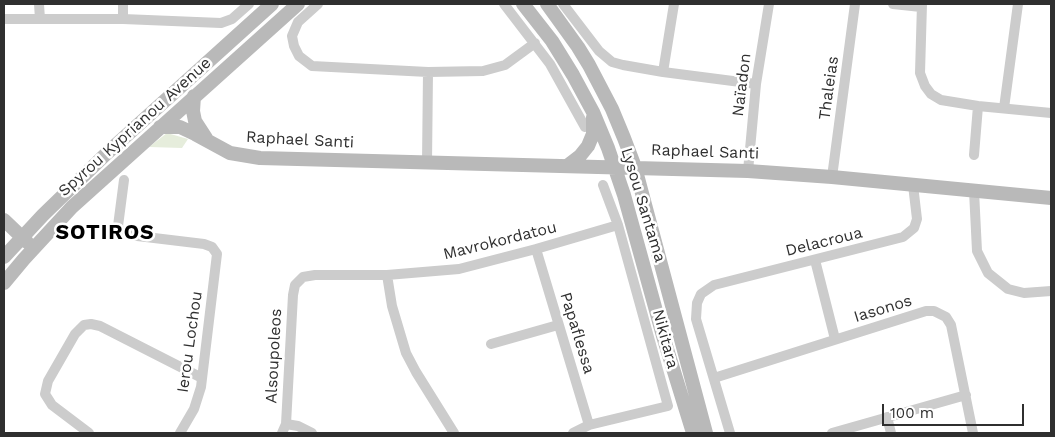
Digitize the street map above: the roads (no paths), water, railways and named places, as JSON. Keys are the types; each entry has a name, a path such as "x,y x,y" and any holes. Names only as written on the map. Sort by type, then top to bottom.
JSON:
{"main road":[{"name":"Spyrou Kyprianou Avenue","path":"6,248 21,237 107,153 272,4"},
{"name":"Spyrou Kyprianou Avenue","path":"4,283 72,207 298,4"},
{"name":"Lysou Santama","path":"523,4 563,58 593,112 615,168 693,433"},
{"name":"Lysou Santama","path":"547,4 578,47 601,87 624,138 634,167 706,433"},
{"name":"Raphael Santi","path":"194,96 193,111 195,121 199,130 209,142"},
{"path":"567,166 580,156 591,141 594,127 593,112"},
{"name":"Raphael Santi","path":"160,127 180,127 230,153 260,158 748,171 912,184 1051,198"},
{"path":"4,220 34,248"},
{"path":"6,248 24,259"}],"street":[{"path":"40,4 40,19"},
{"path":"123,4 123,19"},
{"path":"4,19 123,19 221,23 232,19 249,4"},
{"path":"318,4 298,22 293,31 292,40 299,56 312,66 428,72 483,71 498,68 535,43"},
{"path":"504,4 535,43 562,83 585,127"},
{"path":"563,4 599,51 612,62 663,72 756,84"},
{"path":"663,72 674,4"},
{"name":"Naïadon","path":"748,171 756,84 769,4"},
{"name":"Thaleias","path":"832,177 855,4"},
{"path":"893,4 921,5 920,73 925,86 931,94 941,100 978,106 1051,113"},
{"path":"1004,108 1018,4"},
{"path":"427,163 428,72"},
{"path":"974,155 978,106"},
{"name":"Ierou Lochou","path":"124,180 118,221 120,232 129,235 204,244 216,251 217,260 202,378 194,409 180,433"},
{"name":"Delacroua","path":"714,378 696,319 699,298 705,290 714,285 899,238 910,232 915,224 917,215 912,184"},
{"name":"Nikitara","path":"573,433 589,425 668,406 618,225 604,185"},
{"path":"974,191 977,251 988,273 1008,289 1024,292 1051,291"},
{"name":"Mavrokordatou","path":"298,280 315,275 387,275 459,270 618,225"},
{"name":"Papaflessa","path":"536,249 589,425"},
{"path":"815,260 835,340"},
{"path":"387,275 392,306 406,353 454,433"},
{"name":"Alsoupoleos","path":"284,428 293,294 298,280"},
{"name":"Iasonos","path":"714,378 926,311 938,312 946,316 951,325 973,433"},
{"path":"89,433 52,405 45,394 46,385 52,373 75,334 84,325 100,326 202,378"},
{"path":"491,344 558,325"},
{"path":"714,378 730,433"},
{"path":"832,433 966,395"},
{"path":"887,417 891,433"},
{"path":"284,428 298,426 312,433"}],"district":[{"name":"SOTIROS","path":"105,233"}]}
